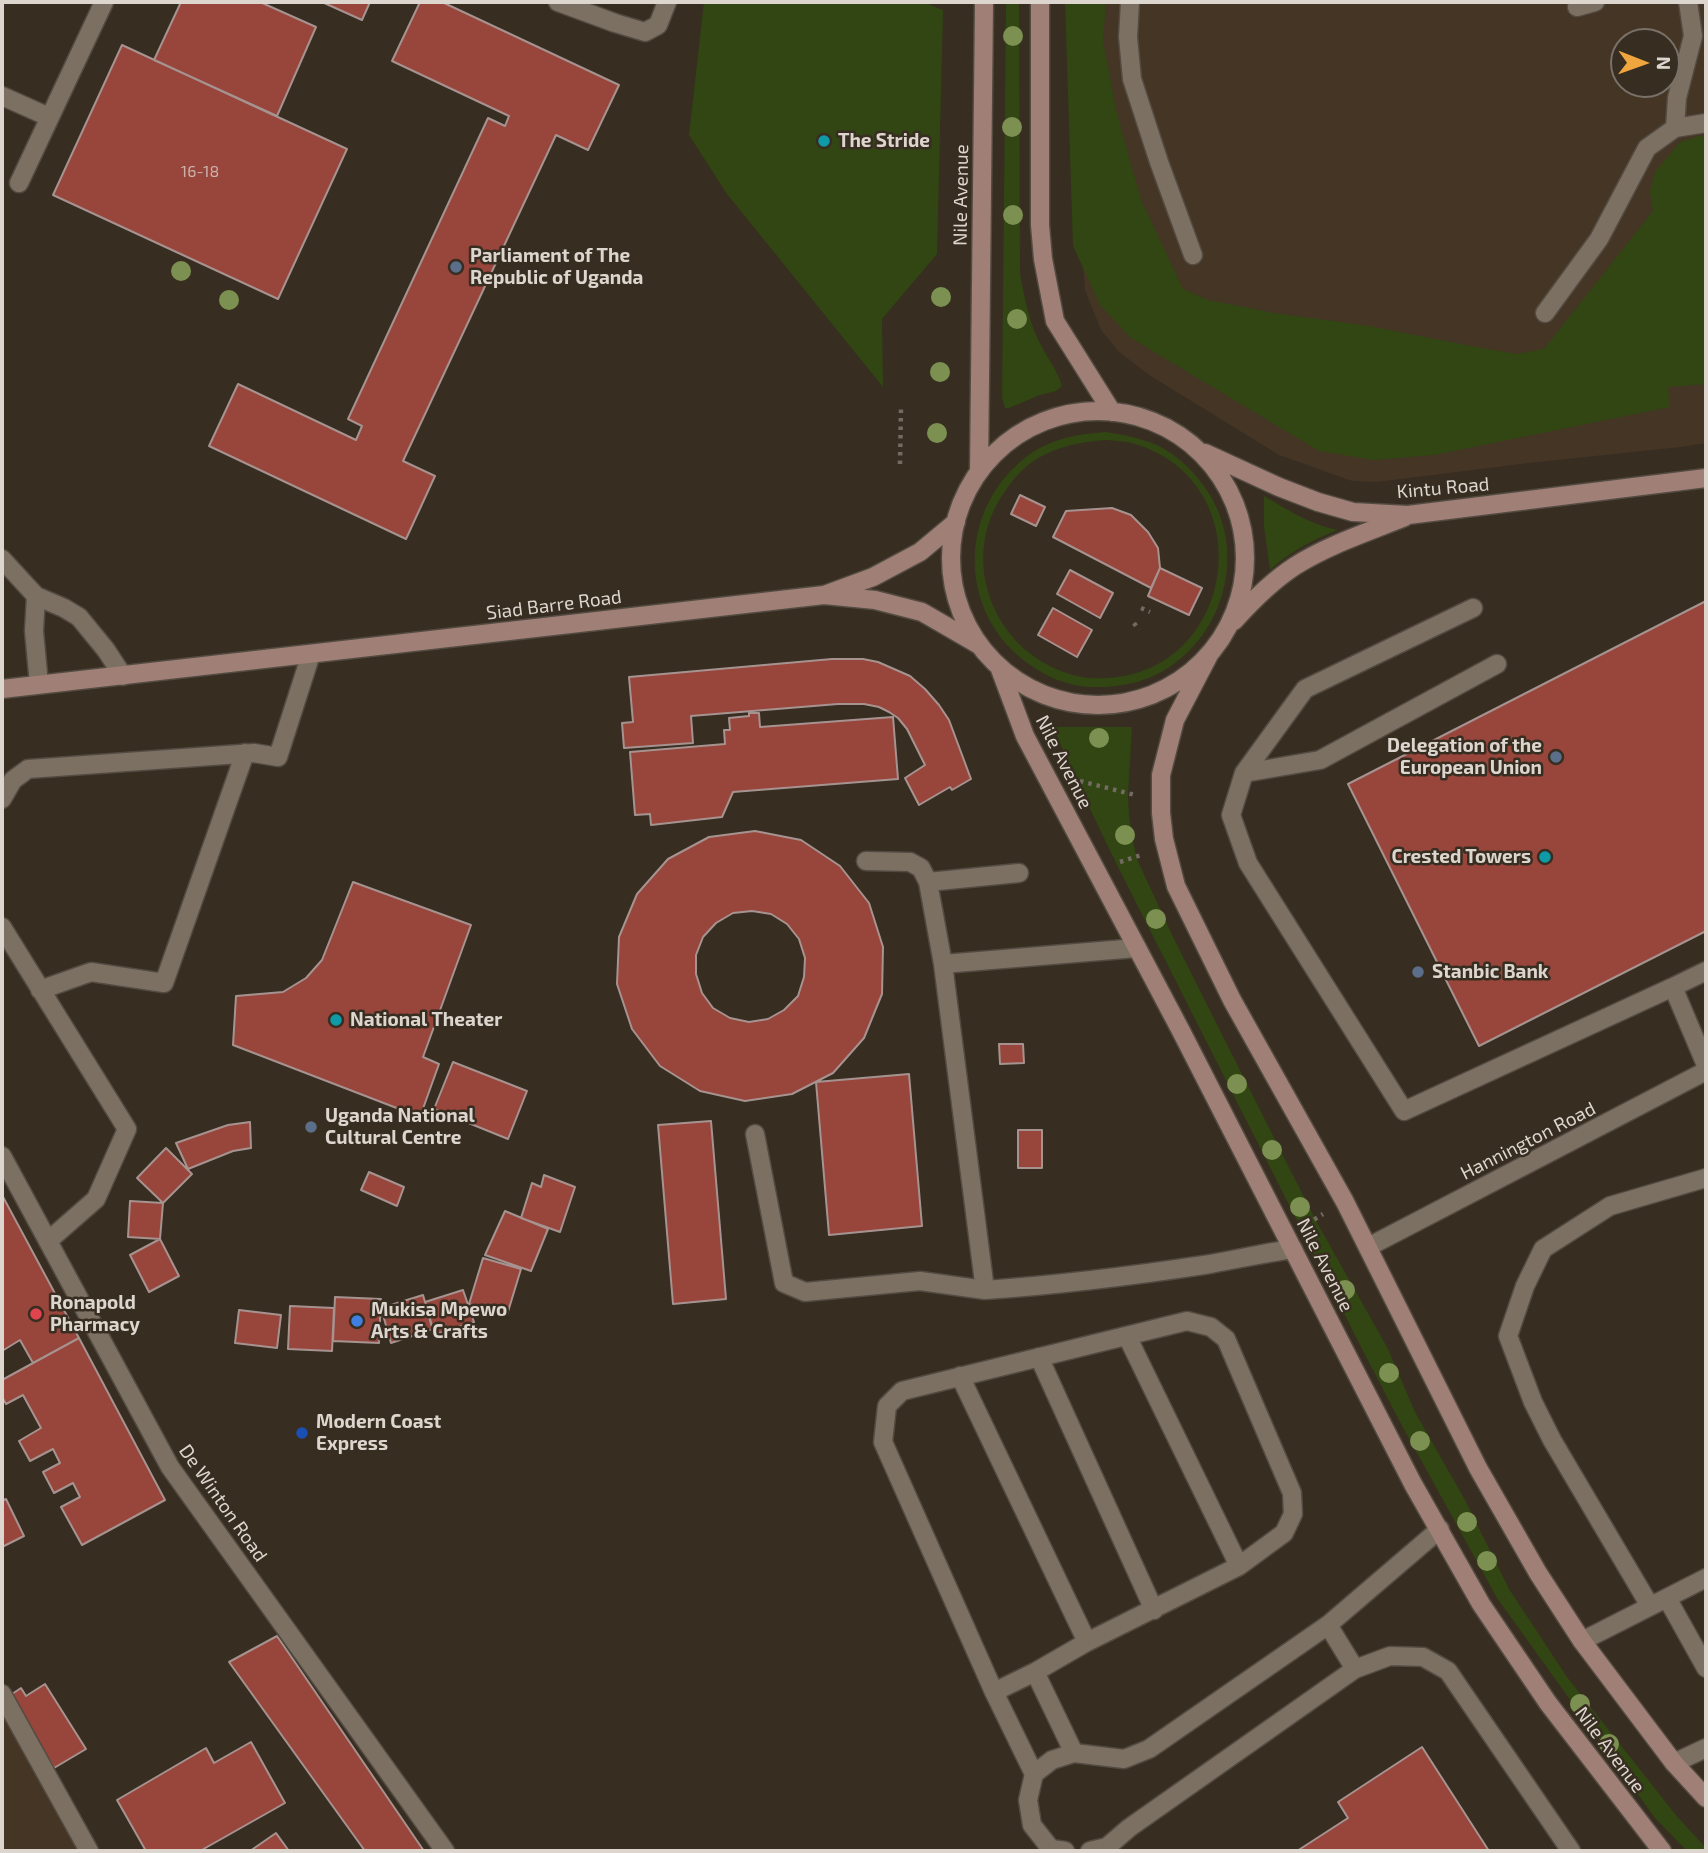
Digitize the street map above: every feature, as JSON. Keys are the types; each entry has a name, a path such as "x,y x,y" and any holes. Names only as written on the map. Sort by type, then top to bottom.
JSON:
{"main road":[{"name":"Nile Avenue","path":"979,472 984,2"},
{"path":"1040,2 1041,225 1048,290 1055,321 1112,412"},
{"path":"1210,653 1190,673 1165,689 1138,700 1109,705 1079,705 1051,698 1024,686 1000,669 979,645 964,619 954,589 951,559 954,528 966,495 979,472 1018,434 1047,420 1079,412 1112,412 1142,418 1170,430 1195,448 1214,469 1229,494 1239,520 1244,549 1243,577 1237,605 1225,631"},
{"name":"Kintu Road","path":"1195,448 1279,487 1353,512 1408,515 1706,478"},
{"path":"1408,515 1333,546 1295,566 1258,595 1225,631 1210,653 1175,720 1161,775 1161,813 1166,847 1176,886 1232,1000 1345,1202 1478,1468 1538,1573 1582,1641 1674,1763 1706,1798"},
{"path":"824,595 873,577 920,552 956,522"},
{"name":"Siad Barre Road","path":"2,689 824,595 875,600 922,612 979,645"},
{"name":"Nile Avenue","path":"1000,669 1025,736 1413,1484 1481,1604 1541,1692 1662,1851"}],"street":[{"path":"19,183 104,2"},
{"path":"558,2 645,32 658,25 667,2"},
{"path":"1130,2 1128,37 1132,79 1193,255"},
{"path":"1577,7 1595,2"},
{"path":"1675,128 1677,98 1693,36 1688,2"},
{"path":"2,96 49,117"},
{"path":"1545,313 1599,239 1647,148 1675,128 1706,123"},
{"path":"2,559 36,596 79,617 123,676"},
{"path":"36,596 34,631 39,684"},
{"path":"1473,608 1305,690 1244,773 1231,815 1248,863 1404,1111 1706,971"},
{"path":"2,799 13,780 28,768 245,753 278,757 311,654"},
{"path":"1244,773 1320,760 1497,664"},
{"path":"40,990 91,972 164,983 245,753"},
{"path":"866,861 911,862 921,868 928,882 943,964 985,1290"},
{"path":"928,882 1020,873"},
{"path":"2,927 127,1129 96,1199 48,1241"},
{"path":"943,964 1137,948"},
{"path":"1673,987 1706,1065"},
{"name":"Hannington Road","path":"1368,1247 1706,1071"},
{"path":"755,1134 784,1283 805,1292 920,1281 985,1290 1207,1264 1252,1255 1290,1243"},
{"name":"De Winton Road","path":"2,1156 170,1467 445,1851"},
{"path":"1650,1606 1552,1440 1533,1402 1508,1336 1525,1286 1543,1249 1610,1206 1706,1178"},
{"path":"994,1692 1239,1566 1284,1532 1293,1514 1292,1493 1226,1339 1211,1327 1187,1321 960,1376 902,1391 887,1406 883,1442 994,1692 1034,1774 1028,1800 1032,1825 1051,1849 1065,1851"},
{"path":"1127,1336 1239,1566"},
{"path":"1039,1357 1154,1610"},
{"path":"960,1376 1087,1642"},
{"path":"1034,1774 1052,1760 1074,1753 1124,1759 1149,1749 1328,1625 1440,1529"},
{"path":"1582,1641 1706,1578"},
{"path":"1667,1598 1706,1668"},
{"path":"1328,1625 1355,1670"},
{"path":"1090,1851 1107,1847 1129,1828 1355,1670 1390,1656 1423,1657 1448,1671 1571,1851"},
{"path":"1035,1672 1074,1753"},
{"path":"2,1694 89,1851"},
{"path":"1674,1763 1706,1748"}],"path":[{"path":"900,464 901,408"},
{"path":"1141,608 1150,612"},
{"path":"1134,623 1139,630"},
{"path":"1076,780 1128,794 1161,797"},
{"path":"1097,871 1166,847"},
{"path":"1290,1243 1345,1202"}],"shaded area":[{"path":"1083,2 1706,2 1706,443 1377,482 1352,481 1279,455 1149,375 1118,351 1101,330 1085,290 1082,252"},
{"path":"2,1708 84,1851 2,1851"}],"green space":[{"path":"704,2 923,2 943,10 937,254 882,319 883,387 727,194 689,135"},
{"path":"1006,2 1019,2 1020,273 1034,329 1062,386 1056,391 1009,408 1005,408 1002,397"},
{"path":"1065,2 1106,2 1103,41 1117,114 1141,200 1183,289 1208,300 1274,313 1369,326 1517,354 1544,349 1653,211 1650,192 1655,172 1680,142 1706,134 1706,384 1668,387 1670,407 1434,455 1373,460 1319,451 1131,338 1100,305 1073,246"},
{"path":"1106,432 1157,445 1187,466 1210,495 1221,518 1227,567 1223,592 1215,615 1202,636 1185,655 1147,679 1118,686 1089,687 1073,685 1051,677 1030,665 1006,644 989,619 978,591 975,562 978,533 987,505 1003,479 1026,457 1044,446 1064,438","holes":["1106,440 1132,443 1176,465 1204,498 1217,537 1217,579 1203,618 1177,651 1139,672 1089,678 1047,665 1017,641 1002,622 992,602 985,580 983,557 986,534 994,511 1023,469 1061,448"]},
{"path":"1264,496 1309,521 1338,530 1302,547 1270,570 1264,527"},
{"path":"1053,727 1132,727 1128,794 1136,857 1175,941 1315,1219 1388,1349 1415,1412 1465,1500 1509,1589 1567,1677 1706,1851 1687,1851 1655,1818 1497,1598 1360,1345 1116,863"}],"building":[{"path":"181,2 260,2 316,27 277,116 154,60"},
{"path":"322,2 370,2 362,20"},
{"name":"Parliament of The Republic of Uganda","path":"420,2 442,2 619,85 588,150 556,135 403,461 435,476 406,539 209,446 238,384 356,440 362,426 348,419 488,118 505,126 509,116 392,61"},
{"path":"122,45 347,149 278,299 53,195"},
{"path":"1020,495 1045,507 1036,526 1011,514"},
{"path":"1112,508 1131,515 1148,532 1158,548 1160,568 1151,588 1053,537 1066,511"},
{"path":"1160,568 1202,588 1189,615 1148,596"},
{"path":"1070,570 1113,593 1100,618 1057,594"},
{"name":"Crested Towers","path":"1706,601 1706,931 1479,1046 1348,784"},
{"path":"1053,608 1092,630 1077,657 1038,635"},
{"path":"832,659 878,662 910,676 925,689 949,720 971,779 952,790 950,787 919,805 905,778 925,765 907,729 889,712 864,704 691,716 693,743 624,748 622,723 633,722 629,677"},
{"path":"749,713 759,713 760,727 893,717 898,779 733,792 722,817 651,825 650,814 635,815 630,752 725,744 724,730 730,730 729,718 749,716"},
{"path":"755,831 801,840 840,866 869,903 883,947 882,994 864,1038 833,1073 792,1094 745,1101 700,1091 660,1066 632,1029 617,984 619,937 637,894 668,859 709,837","holes":["752,911 771,914 787,924 799,939 805,958 804,977 798,996 784,1010 768,1019 749,1022 730,1018 713,1008 702,993 696,974 696,955 703,937 716,923 733,913"]},
{"name":"National Theater","path":"353,882 471,925 423,1057 439,1064 420,1117 233,1045 236,996 283,992 306,978 322,960"},
{"path":"999,1044 1023,1044 1024,1063 1000,1064"},
{"path":"453,1062 527,1091 508,1139 434,1109"},
{"path":"909,1074 922,1226 829,1235 816,1082"},
{"path":"711,1121 726,1299 673,1304 658,1125"},
{"path":"250,1122 251,1148 233,1151 188,1169 176,1143 228,1125"},
{"path":"1018,1130 1042,1130 1042,1168 1018,1168"},
{"path":"166,1148 192,1174 163,1203 137,1178"},
{"path":"369,1172 404,1187 397,1206 361,1190"},
{"path":"544,1175 575,1187 560,1232 521,1218 532,1183 541,1187"},
{"path":"2,1195 79,1338 33,1363 20,1340 2,1351"},
{"path":"130,1201 163,1203 160,1239 128,1237"},
{"path":"505,1211 548,1229 531,1271 485,1255"},
{"path":"160,1239 179,1276 149,1292 130,1255"},
{"path":"483,1258 521,1269 507,1315 469,1304"},
{"path":"463,1290 474,1322 434,1335 425,1302"},
{"path":"423,1295 433,1329 391,1343 381,1308"},
{"path":"335,1297 381,1299 379,1343 333,1341"},
{"path":"290,1306 334,1308 332,1351 288,1349"},
{"path":"239,1310 281,1315 277,1348 235,1343"},
{"path":"79,1338 165,1500 82,1545 61,1507 80,1497 73,1483 54,1493 43,1472 60,1463 53,1449 30,1461 19,1441 41,1428 23,1395 6,1404 2,1397 2,1380"},
{"path":"6,1499 24,1536 2,1547 2,1501"},
{"path":"277,1636 424,1851 365,1851 229,1662"},
{"path":"45,1684 86,1749 54,1768 9,1696 21,1688 26,1696"},
{"path":"251,1742 285,1803 200,1851 146,1851 117,1800 206,1748 214,1763"},
{"path":"1422,1747 1489,1851 1297,1851 1348,1818 1338,1802"},
{"path":"276,1833 289,1851 250,1851"}],"place":[{"name":"The Stride","path":"824,141"},
{"name":"Parliament of The Republic of Uganda","path":"456,267"},
{"name":"Delegation of the European Union","path":"1556,757"},
{"name":"Crested Towers","path":"1545,857"},
{"name":"Stanbic Bank","path":"1418,972"},
{"name":"National Theater","path":"336,1020"},
{"name":"Uganda National Cultural Centre","path":"311,1127"},
{"name":"Ronapold Pharmacy","path":"36,1314"},
{"name":"Mukisa Mpewo Arts & Crafts","path":"357,1321"},
{"name":"Modern Coast Express","path":"302,1433"}]}
